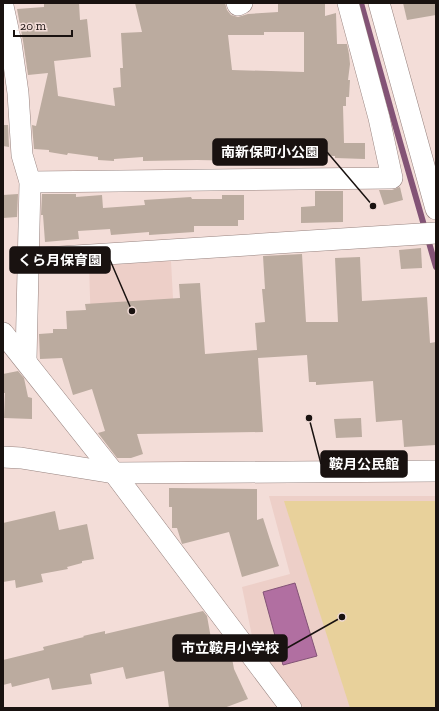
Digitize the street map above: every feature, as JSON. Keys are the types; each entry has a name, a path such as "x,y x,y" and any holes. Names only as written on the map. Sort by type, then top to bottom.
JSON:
{"street":[{"path":"237,3 242,3"},
{"path":"30,182 392,178 380,124 348,3"},
{"path":"379,3 436,209"},
{"path":"3,6 11,43 18,93 22,155 30,182 26,360"},
{"path":"28,259 436,233"},
{"path":"3,333 114,472 291,708"},
{"path":"3,457 21,458 114,472 436,471"}],"shaded area":[{"path":"171,261 176,355 92,359 89,266"},
{"path":"269,496 436,496 436,708 304,708 254,646 242,587 290,574"},
{"path":"284,501 436,501 436,708 350,708"},
{"path":"295,583 317,656 283,665 263,592"}],"building":[{"path":"44,3 79,3 80,20 87,19 91,57 54,61 58,96 115,106 113,88 121,87 120,68 123,68 121,33 142,32 135,3 225,3 227,10 231,15 238,17 248,14 278,12 278,3 325,3 325,16 336,13 337,44 347,44 349,54 349,97 346,97 346,106 343,106 344,143 365,143 365,159 335,158 335,156 277,155 277,153 245,153 245,161 143,161 143,157 114,159 114,161 98,160 98,157 68,153 67,155 49,152 49,150 34,149 32,125 36,126 48,73 28,75 17,9 44,7","holes":["264,32 304,32 304,72 232,70 228,35 264,35"]},
{"path":"403,3 436,3 436,15 407,20"},
{"path":"3,125 8,125 9,147 3,146"},
{"path":"400,187 403,200 384,205 379,190 392,190"},
{"path":"315,191 343,191 343,222 301,223 301,207 315,206"},
{"path":"18,194 17,217 3,218 3,195"},
{"path":"42,194 76,194 76,197 102,195 103,208 145,205 144,200 191,197 192,199 222,199 222,195 244,195 244,220 238,220 238,226 194,226 194,232 149,235 149,232 111,235 110,229 78,231 79,239 45,242 43,215 41,215"},
{"path":"421,248 422,268 401,269 399,250"},
{"path":"302,254 306,322 338,322 335,258 360,257 362,301 427,297 430,343 436,342 436,445 404,447 402,420 376,422 373,381 316,385 316,382 309,382 307,355 258,358 263,432 137,434 143,454 131,458 117,458 98,433 105,431 92,389 73,395 62,358 40,359 39,334 53,333 53,329 67,329 66,311 86,310 85,304 180,298 179,284 200,283 205,354 257,350 255,323 265,322 262,289 265,289 263,256"},
{"path":"18,371 24,378 28,397 32,398 32,419 4,418 5,393 3,393 3,374"},
{"path":"361,418 362,437 336,438 334,419"},
{"path":"169,488 257,489 257,520 263,518 279,566 242,577 229,532 182,544 177,528 172,528 172,507 169,507"},
{"path":"55,511 59,530 87,524 94,559 82,561 82,563 67,567 68,569 41,574 43,582 16,588 15,580 3,582 3,523"},
{"path":"203,611 207,616 212,644 227,644 230,647 234,669 248,699 224,708 169,708 164,671 126,679 123,667 90,674 92,684 52,690 49,678 12,687 11,683 3,685 3,660 44,650 43,647 84,637 83,636 105,631 105,634"}],"waterway":[{"path":"361,3 436,267"}],"place":[{"name":"南新保町小公園","path":"373,206"},
{"name":"くら月保育園","path":"132,311"},
{"name":"鞍月公民館","path":"309,418"},
{"name":"市立鞍月小学校","path":"342,617"}]}
